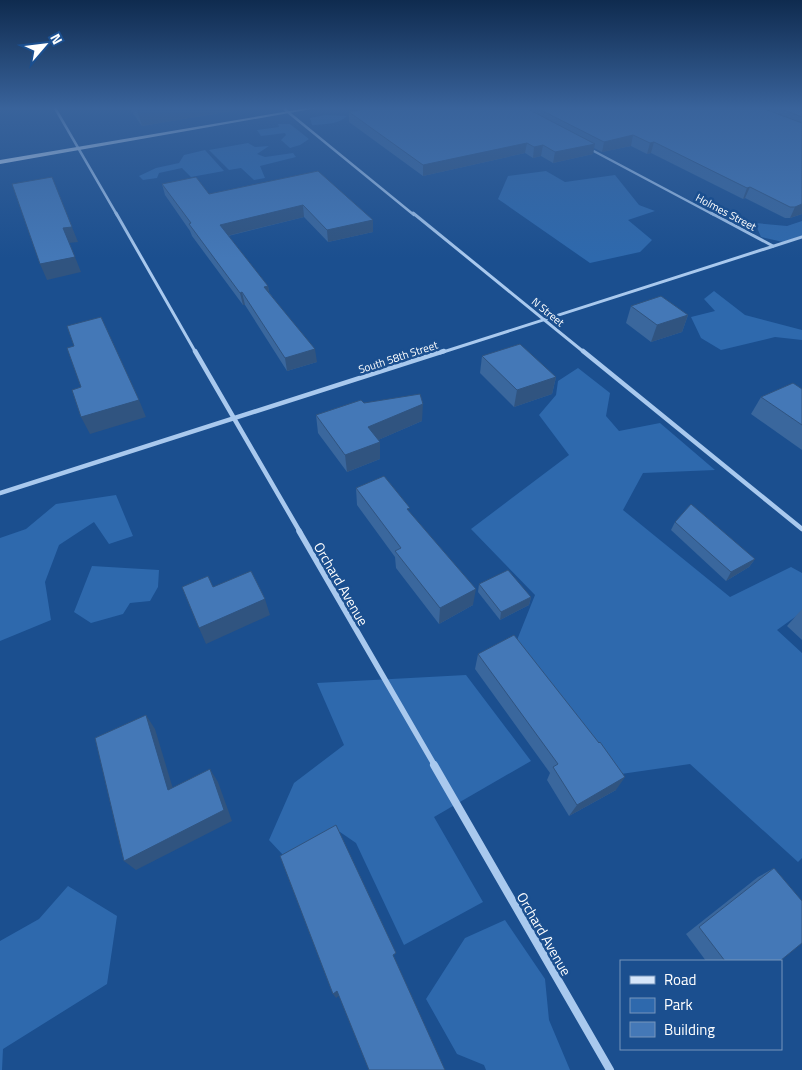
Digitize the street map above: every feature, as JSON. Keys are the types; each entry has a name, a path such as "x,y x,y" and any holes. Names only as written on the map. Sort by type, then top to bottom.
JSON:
{"main road":[{"path":"0,162 26,158"}],"street":[{"name":"Orchard Avenue","path":"83,158 610,1070"},
{"name":"N Street","path":"344,158 802,529"},
{"name":"Holmes Street","path":"607,158 773,246"},
{"name":"South 58th Street","path":"0,493 802,237"}],"green space":[{"path":"182,158 212,158 224,171 191,177 182,168 159,173 157,178 143,180 139,176 156,168 179,163"},
{"path":"217,158 292,158 260,166 265,178 254,180 241,168 229,170"},
{"path":"546,171 565,182 615,175 639,205 655,211 628,220 652,240 640,252 590,263 498,199 508,176"},
{"path":"802,221 802,236 783,242 761,237 755,223 787,226"},
{"path":"714,291 745,315 802,330 802,340 775,337 721,350 701,338 691,317 715,311 704,299"},
{"path":"578,368 610,393 606,416 619,431 660,423 715,470 643,473 623,510 730,597 791,567 802,573 802,612 777,630 802,653 802,858 798,862 690,764 621,774 517,640 535,595 471,529 569,455 539,415 556,395 558,381"},
{"path":"116,495 133,536 109,544 94,522 59,545 45,582 51,620 0,641 0,538 26,529 56,504"},
{"path":"92,566 159,570 158,587 150,601 130,603 123,614 91,623 74,612"},
{"path":"466,675 531,761 434,817 483,902 404,945 356,843 340,832 283,855 269,840 294,783 344,745 317,683"},
{"path":"68,886 117,916 107,984 3,1049 2,1070 0,1070 0,941 39,919"},
{"path":"505,920 545,979 549,1020 570,1070 486,1070 484,1065 457,1054 426,999 465,938"}],"building":[{"path":"413,158 456,158 423,165"},
{"path":"686,158 802,158 802,204 790,207 750,187 747,188"},
{"path":"318,171 373,220 327,230 303,205 220,225 268,286 264,287 315,349 285,358 242,292 240,293 162,184 196,177 209,194"},
{"path":"52,177 72,227 63,228 75,257 40,264 12,184"},
{"path":"661,296 688,315 657,325 631,306"},
{"path":"101,317 139,400 81,417 72,390 81,387 67,348 74,346 67,326"},
{"path":"520,344 556,377 517,390 482,356"},
{"path":"793,383 802,389 802,425 761,397"},
{"path":"420,394 423,404 368,427 380,442 345,455 316,415 361,400 364,403"},
{"path":"384,476 410,508 407,509 476,589 440,608 395,551 401,548 356,488"},
{"path":"691,504 755,559 731,572 675,522"},
{"path":"508,570 531,597 501,612 479,584"},
{"path":"251,571 265,599 199,628 182,587 208,576 213,587"},
{"path":"514,635 600,742 625,777 577,805 553,767 558,764 478,654"},
{"path":"146,715 168,790 210,769 224,810 124,861 95,738"},
{"path":"336,825 396,953 393,955 445,1070 369,1070 337,991 333,994 280,856"},
{"path":"774,868 802,901 802,943 781,960 724,960 699,927"}]}
